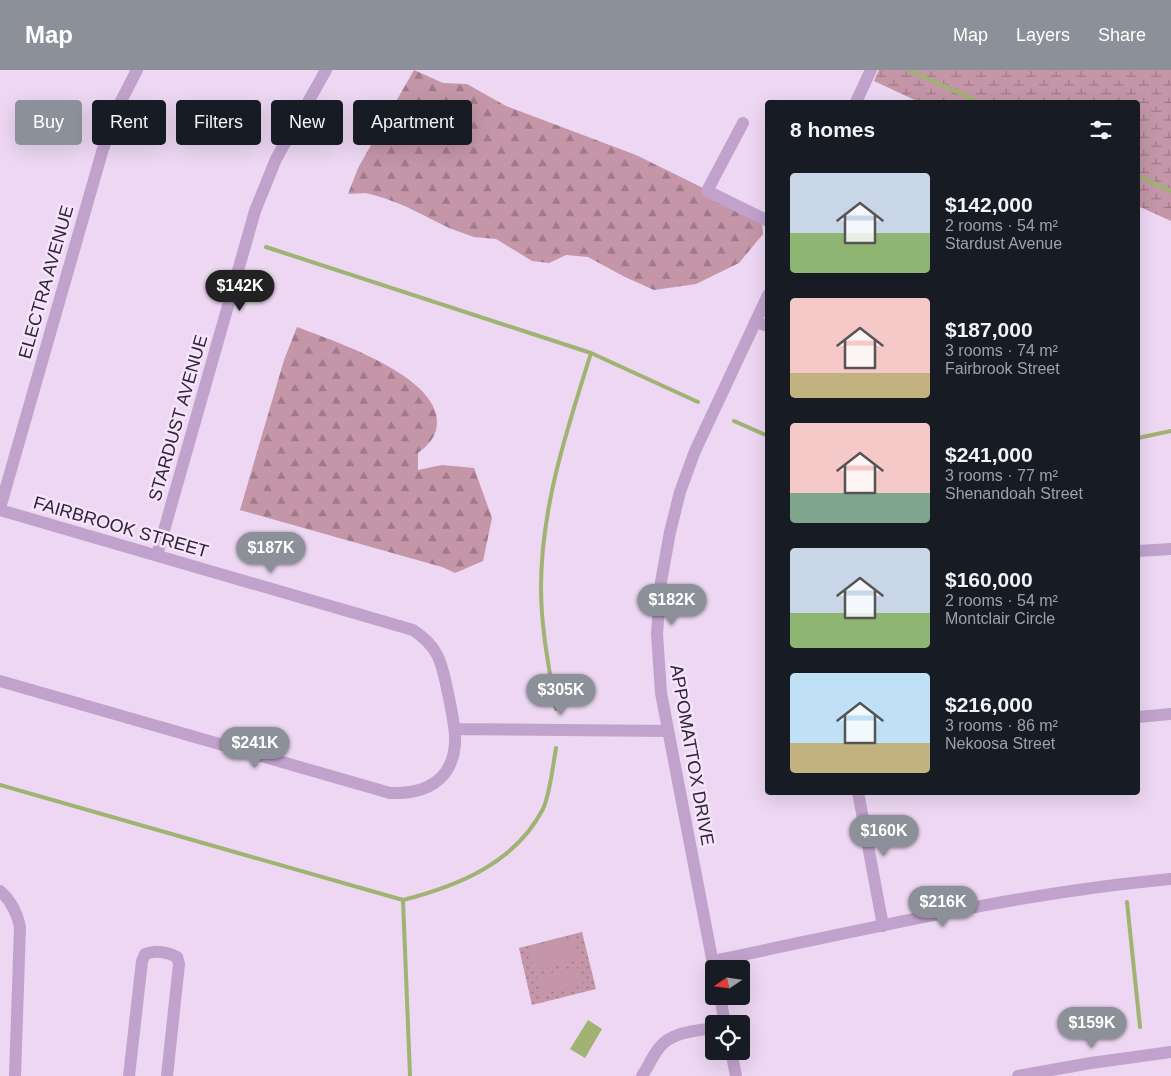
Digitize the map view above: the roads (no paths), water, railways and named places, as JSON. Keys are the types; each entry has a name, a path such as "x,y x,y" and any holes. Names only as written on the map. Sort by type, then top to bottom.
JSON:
{"street":[{"name":"ELECTRA AVENUE","path":"0,509 102,152 119,105 137,70"},
{"name":"STARDUST AVENUE","path":"157,555 254,211 276,159 326,70"},
{"path":"857,100 871,70"},
{"path":"743,123 707,191 765,220"},
{"name":"APPOMATTOX DRIVE","path":"713,960 661,693 658,634 661,582 670,532 680,492 695,451 765,301"},
{"path":"755,322 765,325"},
{"name":"FAIRBROOK STREET","path":"0,509 413,630 429,642 439,658 455,729 455,744 452,758 445,772 438,780 416,792 390,793 0,681"},
{"path":"1140,552 1171,549"},
{"path":"1140,717 1171,714"},
{"path":"455,729 667,731"},
{"path":"859,795 883,926"},
{"path":"736,960 883,926 995,904 1070,891 1171,879"},
{"path":"0,891 12,903 18,915 20,928 15,1076"},
{"path":"129,1076 142,961 145,954 151,951 172,954 177,957 179,964 167,1076"},
{"path":"642,1076 659,1048 671,1038 705,1030"},
{"path":"1018,1076 1043,1074 1171,1052"},
{"path":"733,1060 736,1076"}],"waterway":[{"path":"909,70 975,100"},
{"path":"1140,177 1171,191"},
{"path":"266,247 591,353 698,402"},
{"path":"556,709 542,618 542,558 550,498 573,411 591,353"},
{"path":"734,421 765,435"},
{"path":"1140,438 1171,431"},
{"path":"0,785 403,900 464,879 501,858 517,844 531,828 543,809 556,748"},
{"path":"403,900 410,1076"},
{"path":"1127,902 1140,1027"}]}
